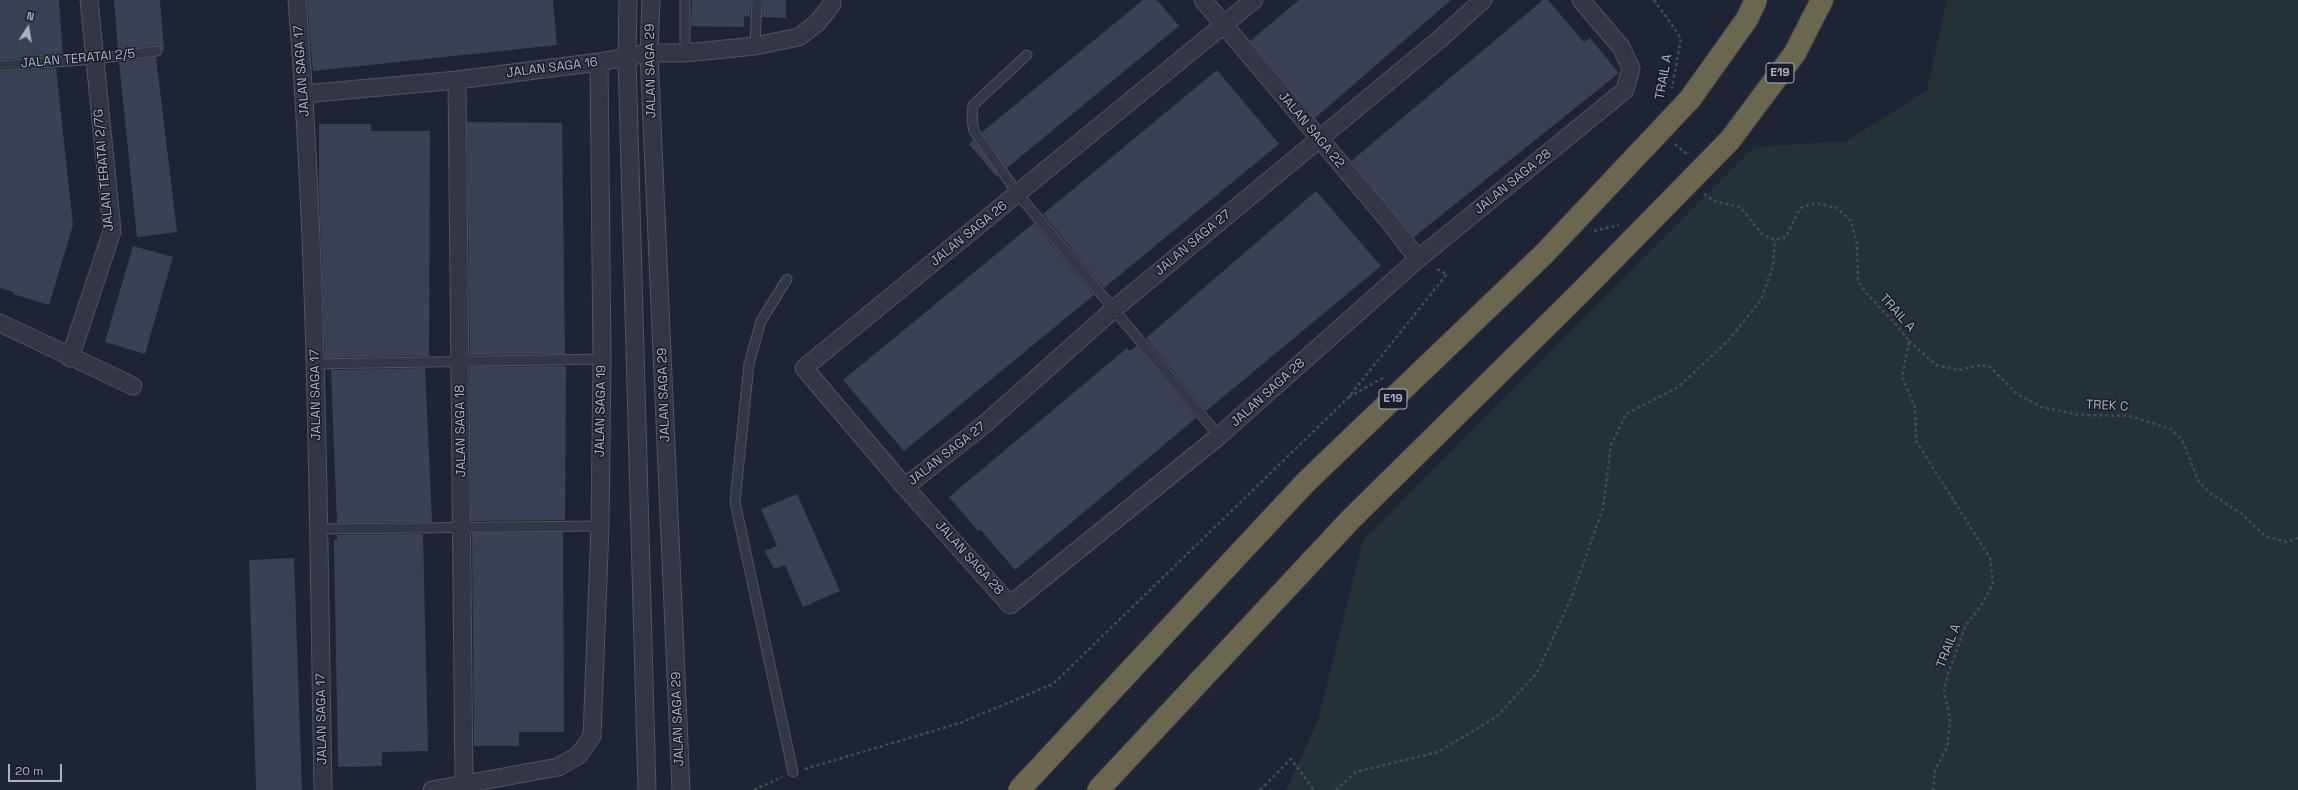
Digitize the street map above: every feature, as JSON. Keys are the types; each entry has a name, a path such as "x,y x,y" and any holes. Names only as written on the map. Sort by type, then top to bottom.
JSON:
{"highway":[{"name":"E19","path":"1019,790 1306,482 1544,254 1690,99 1747,19 1756,0"},
{"name":"E19","path":"1098,790 1350,520 1581,292 1730,140 1795,53 1822,0"}],"street":[{"name":"JALAN TERATAI 2/7G","path":"70,358 112,231 89,0"},
{"name":"JALAN SAGA 17","path":"297,0 304,94 312,248 323,790"},
{"name":"JALAN SAGA 29","path":"628,0 626,57 647,790"},
{"name":"JALAN SAGA 29","path":"650,0 649,53 681,790"},
{"name":"JALAN SAGA 16","path":"304,94 456,80 599,62 649,53 685,53 756,46 799,37 817,23 832,4 832,0"},
{"name":"JALAN SAGA 22","path":"1203,0 1318,139 1388,220 1418,259"},
{"name":"JALAN SAGA 26","path":"905,487 804,368 1254,0"},
{"name":"JALAN SAGA 27","path":"905,487 986,423 1114,309 1441,38 1483,0"},
{"name":"JALAN SAGA 28","path":"905,487 1010,604 1219,436 1418,259 1625,90 1630,68 1621,48 1581,0"},
{"name":"JALAN SAGA 19","path":"464,783 558,767 579,755 592,736 600,526 602,359 599,62"},
{"name":"JALAN SAGA 18","path":"456,80 464,783"},
{"path":"0,323 70,358 134,386"},
{"path":"432,790 464,783"}],"lane":[{"path":"685,0 685,53"},
{"path":"756,46 757,0"},
{"name":"JALAN TERATAI 2/5","path":"0,66 95,59 157,50"},
{"path":"1027,55 973,105 972,119 974,131 1018,194 1219,436"},
{"path":"787,279 761,321 749,364 735,502 793,772"},
{"path":"315,364 602,359"},
{"path":"318,529 600,526"}],"path":[{"name":"TRAIL A","path":"1654,0 1681,38 1671,93"},
{"path":"1671,140 1693,160"},
{"path":"1336,790 1356,772 1438,752 1496,717 1536,673 1575,589 1603,508 1611,445 1626,414 1677,388 1728,341 1761,300 1773,266 1775,240 1763,235 1740,207 1714,201 1699,191"},
{"name":"TRAIL A","path":"1775,240 1786,237 1800,208 1817,203 1836,208 1851,221 1857,244 1858,280 1866,293 1894,322 1909,341 1902,377 1915,407 1916,441 1990,558 1993,584 1980,607 1966,625 1948,674 1944,690 1950,720 1947,748 1935,770 1933,790"},
{"path":"754,790 793,772 960,723 1053,684 1347,399 1447,274 1418,259"},
{"name":"TREK C","path":"1909,341 1936,365 1960,370 1980,365 1990,367 2016,393 2041,407 2079,415 2130,416 2171,429 2182,440 2199,482 2210,492 2242,514 2265,536 2287,542 2298,538"},
{"path":"1260,790 1291,759 1314,790"}],"shaded area":[{"path":"1947,0 2298,0 2298,790 1286,790 1318,721 1363,540 1754,147 1847,141 1927,90"}],"building":[{"path":"0,0 59,0 63,55 0,60"},
{"path":"114,0 160,0 164,51 157,45 118,50"},
{"path":"307,0 553,0 557,45 313,71"},
{"path":"692,0 751,0 750,17 744,16 744,27 691,26"},
{"path":"763,0 786,0 786,18 762,17"},
{"path":"1143,0 1157,0 1179,26 1007,168 982,132"},
{"path":"1299,0 1451,0 1315,118 1250,41"},
{"path":"1543,0 1548,0 1584,42 1590,38 1619,73 1414,237 1351,161"},
{"path":"156,57 177,232 137,237 119,62"},
{"path":"56,68 73,225 49,305 13,294 14,292 0,288 0,72"},
{"path":"1217,70 1279,144 1104,288 1043,214"},
{"path":"467,122 562,123 565,354 470,355"},
{"path":"319,124 371,124 371,131 430,131 429,356 325,358 319,189"},
{"path":"973,140 998,175 996,176 969,144"},
{"path":"1316,191 1381,266 1206,411 1146,338"},
{"path":"1034,223 1094,295 904,451 843,380"},
{"path":"133,246 173,257 145,354 105,342"},
{"path":"1137,346 1196,418 1015,570 980,529 978,531 949,497 1127,348 1130,351"},
{"path":"566,366 565,520 471,521 470,367"},
{"path":"425,368 432,522 337,523 331,370"},
{"path":"797,494 840,591 803,607 785,565 774,569 765,551 777,546 761,509"},
{"path":"563,532 564,732 519,732 519,746 474,746 472,533"},
{"path":"423,534 428,751 382,752 382,766 338,767 334,540 337,540 337,535"},
{"path":"294,558 302,790 256,790 249,560"}]}
